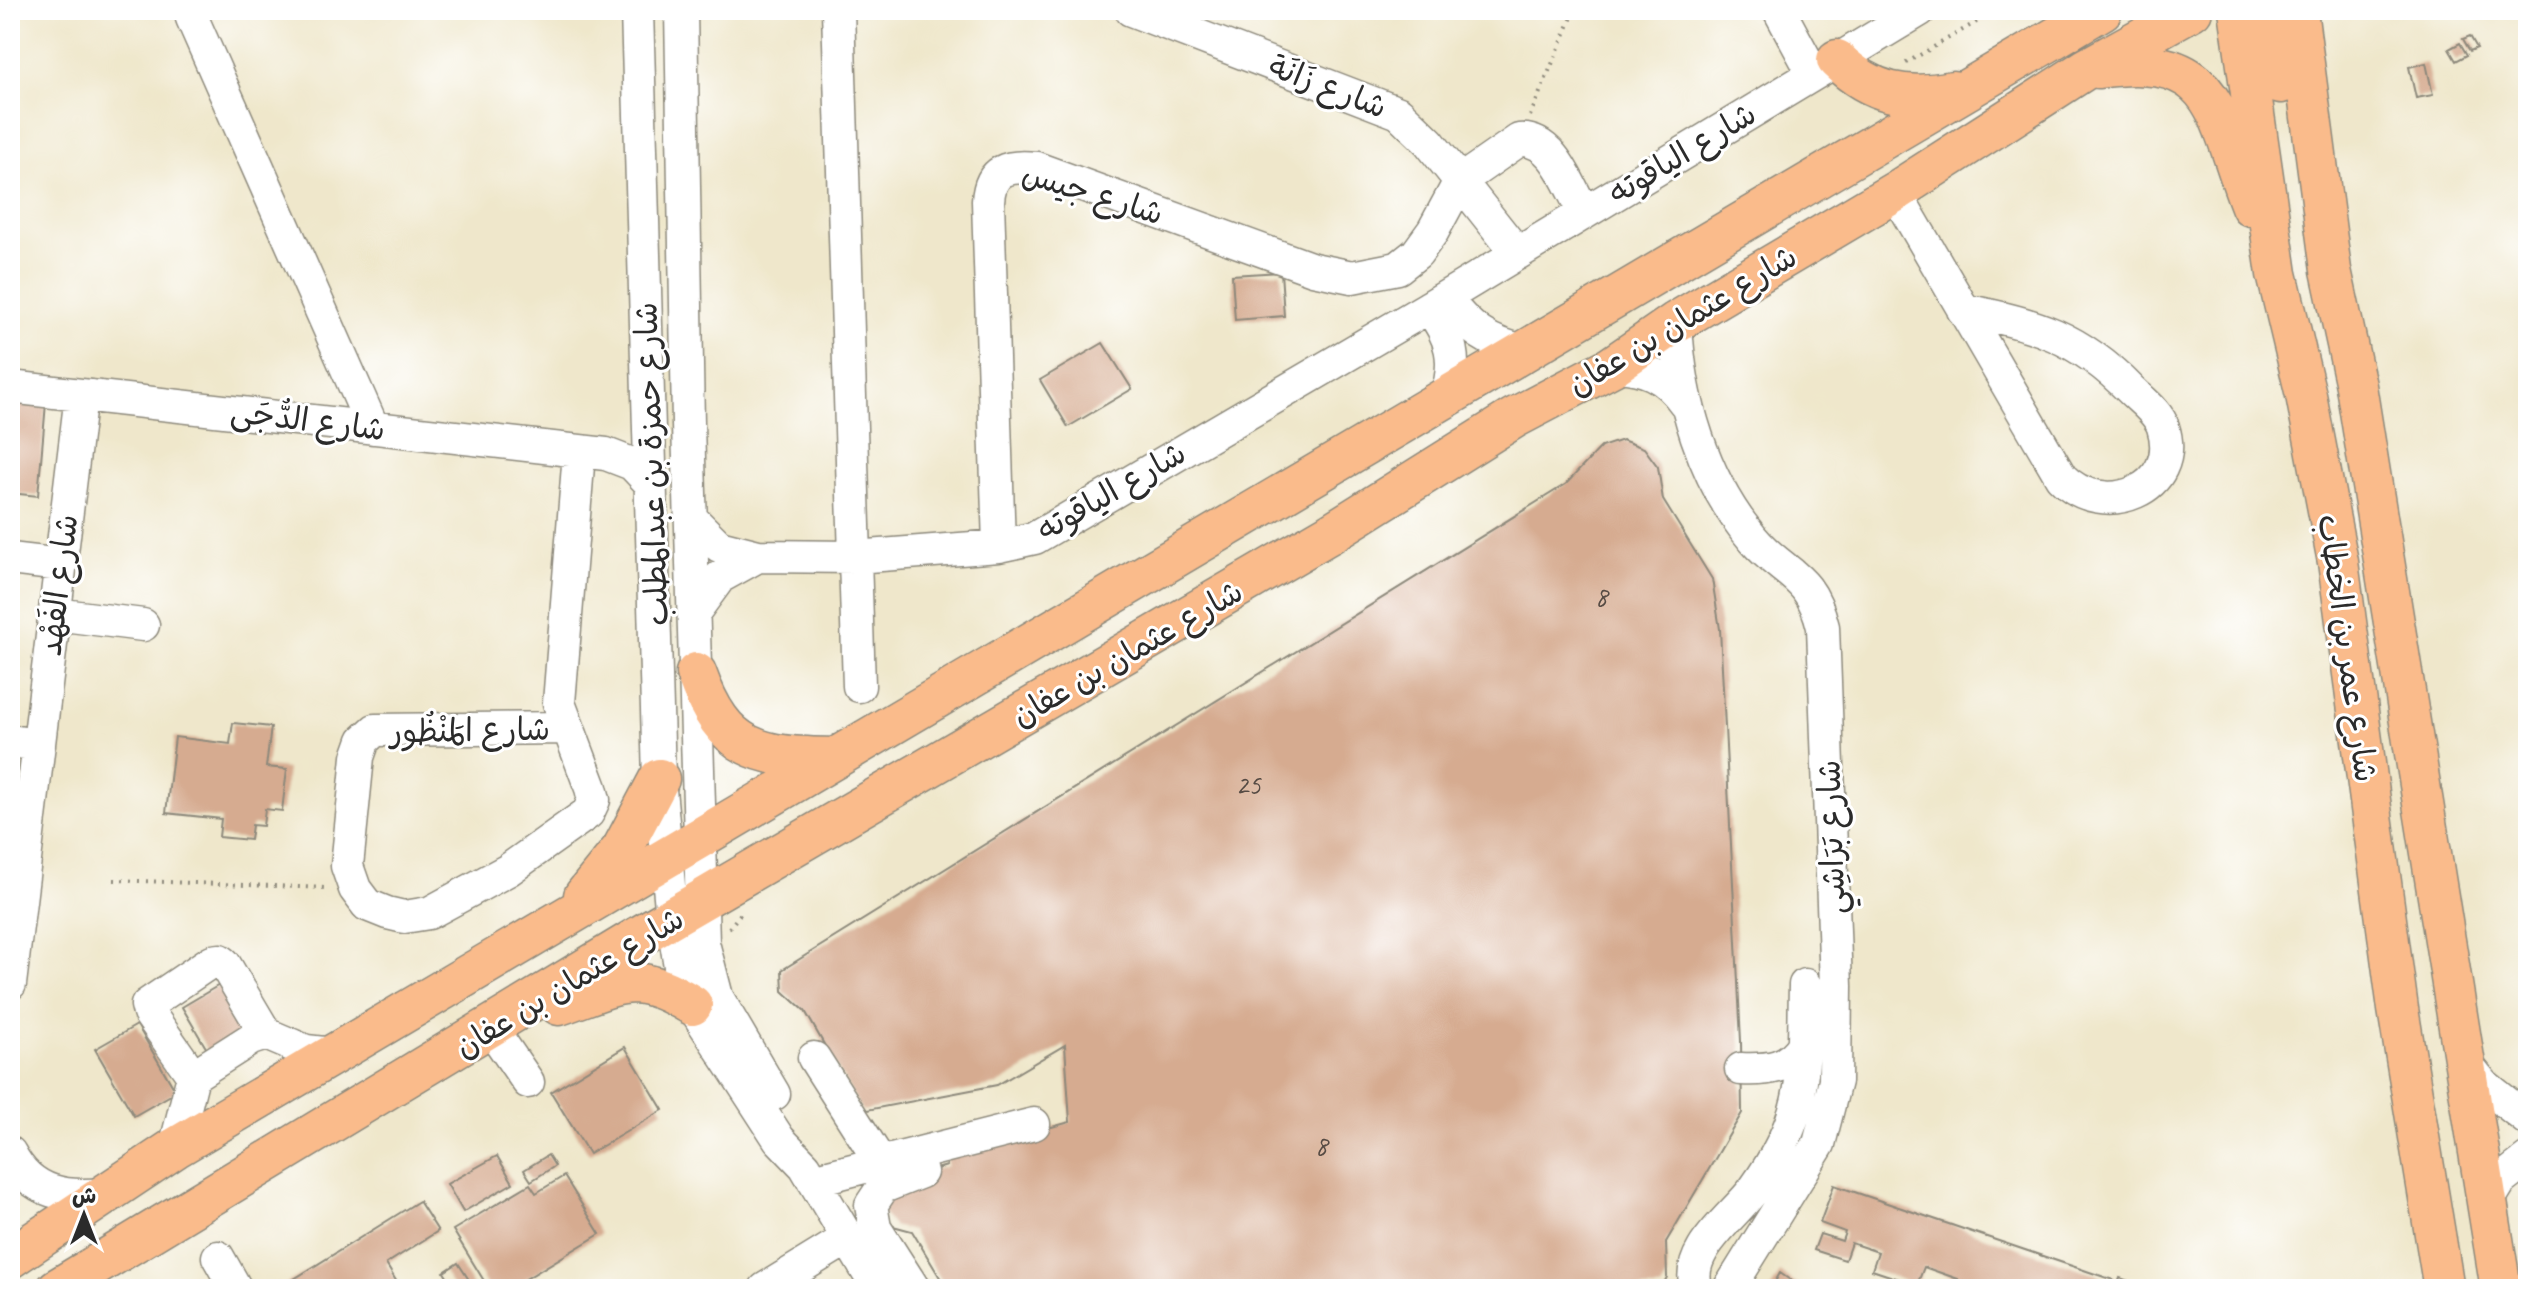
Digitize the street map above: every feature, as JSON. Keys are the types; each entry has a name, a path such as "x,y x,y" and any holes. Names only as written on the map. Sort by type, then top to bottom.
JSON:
{"main road":[{"name":"شارع عثمان بن عفان","path":"57,1289 686,911 1329,534 1514,418 1611,367 1676,322 1895,192 2086,69 2192,10"},
{"name":"شارع عمر بن الخطاب","path":"2239,10 2277,274 2306,395 2338,562 2398,1009 2444,1289"},
{"path":"2268,10 2303,213 2313,240 2331,270"},
{"name":"شارع عمر بن الخطاب","path":"2297,10 2331,270 2356,386 2461,1057 2501,1289"},
{"name":"شارع عثمان بن عفان","path":"10,1258 175,1148 2091,14"},
{"path":"2086,69 2151,63 2193,78 2208,96 2220,121 2277,274"},
{"path":"1825,66 1868,86 1912,97 1969,88"},
{"path":"696,673 716,717 739,739 764,754 835,758"},
{"path":"564,920 622,849 659,779"},
{"path":"491,1028 510,992 519,984 648,902 670,857"},
{"path":"491,1028 624,982 656,984 692,1005"}],"street":[{"name":"شارع حمزة بن عبدالمطلب","path":"637,10 659,779 670,857 686,911"},
{"name":"شارع حمزة بن عبدالمطلب","path":"670,857 696,673 681,10"},
{"path":"838,10 859,686"},
{"name":"شارع زَانَة","path":"1131,10 1399,113 1420,131 1517,253"},
{"path":"1779,10 1825,66"},
{"name":"شارع الياقوته","path":"691,518 719,546 758,556 855,557 999,546 1048,532 1437,302 1920,10"},
{"path":"192,18 373,428"},
{"path":"1460,181 1519,140 1531,139 1546,148 1584,212"},
{"name":"شارع جيس","path":"999,546 988,201 992,179 1000,170 1010,167 1036,168 1313,269 1352,277 1398,268 1417,253 1460,181"},
{"path":"1895,192 1963,310 2070,487 2081,494 2106,500 2132,495 2153,478 2164,454 2163,428 2157,416 2109,367 2043,328 1963,310"},
{"path":"1437,302 1484,339 1526,351"},
{"path":"1437,302 1454,357 1446,397"},
{"name":"شارع بَرَاشِي","path":"1676,322 1685,403 1714,478 1742,525 1770,558 1806,585 1818,605 1824,641 1836,986 1835,1081 1819,1144 1729,1289"},
{"name":"شارع بَرَاشِي","path":"1611,367 1628,366 1661,377 1685,403"},
{"name":"شارع الدُّجَى","path":"10,387 593,453 632,464 651,484"},
{"name":"شارع الفَهْد","path":"10,984 24,743 55,614 81,395"},
{"path":"593,453 632,442 649,420"},
{"name":"شارع المَنْظُور","path":"567,728 375,730 364,740 358,757 347,866 355,889 367,905 404,917 429,913 508,870 588,813 594,800 567,728 561,714 559,693 593,453"},
{"name":"شارع الياقوته","path":"695,611 720,577 758,556"},
{"path":"10,559 61,565"},
{"path":"55,614 143,625"},
{"path":"686,911 682,978 692,1005 779,1139 809,1173 878,1289"},
{"path":"686,911 703,943 717,997 800,1141 809,1173"},
{"path":"193,1076 149,1013 147,1005 212,961 224,963 266,1034 306,1051 333,1054"},
{"path":"1697,1289 1694,1280 1696,1261 1761,1179 1797,1109 1804,1072 1805,985"},
{"path":"491,1028 528,1082"},
{"path":"175,1148 193,1076 251,1039 266,1034"},
{"path":"1797,1109 1791,1095 1778,1082 1741,1074 1778,1067 1793,1059 1804,1044"},
{"path":"760,1071 821,1055 881,1163"},
{"path":"2461,1057 2483,1084 2528,1120"},
{"path":"809,1173 881,1163 1034,1124"},
{"path":"10,1153 28,1179 51,1193 109,1193"},
{"path":"2487,1203 2501,1180 2528,1159"},
{"path":"914,1289 875,1228 871,1205 883,1187 921,1172"},
{"path":"765,1289 848,1238"},
{"path":"218,1257 236,1289"}],"path":[{"path":"1519,140 1575,10"},
{"path":"1868,86 1997,10"},
{"path":"114,880 355,889"}],"building":[{"path":"2470,36 2477,48 2470,51 2463,39"},
{"path":"2460,43 2467,55 2456,61 2449,49"},
{"path":"2426,63 2433,95 2416,98 2409,67"},
{"path":"1281,272 1284,316 1235,320 1232,275"},
{"path":"1103,343 1132,389 1068,427 1040,380"},
{"path":"10,400 46,403 38,496 10,493"},
{"path":"1622,440 1644,448 1658,467 1663,500 1712,579 1720,629 1741,1041 1742,1113 1666,1242 1667,1277 1661,1289 931,1289 942,1281 912,1231 893,1226 878,1207 926,1172 947,1166 946,1156 1070,1122 1065,1045 997,1085 862,1111 805,1011 783,991 782,970 1566,484 1601,447"},
{"path":"233,723 271,727 266,767 287,769 282,811 265,809 263,826 252,825 250,840 219,837 221,819 166,813 175,737 230,744"},
{"path":"231,978 261,1029 212,1058 182,1007"},
{"path":"137,1025 176,1092 134,1116 95,1049"},
{"path":"625,1047 663,1110 589,1154 551,1092"},
{"path":"548,1155 555,1166 531,1181 524,1170"},
{"path":"497,1156 513,1183 463,1212 447,1184"},
{"path":"564,1176 600,1234 509,1289 489,1289 453,1230 530,1184 536,1193"},
{"path":"1834,1185 2113,1280 2110,1289 1955,1289 1958,1279 1924,1267 1917,1285 1872,1270 1878,1252 1851,1243 1845,1260 1814,1250 1820,1234 1842,1241 1845,1232 1820,1223"},
{"path":"419,1201 438,1231 386,1264 401,1289 278,1289"},
{"path":"458,1263 473,1286 469,1289 454,1289 444,1272"},
{"path":"1780,1273 1803,1289 1771,1289"},
{"path":"2120,1278 2151,1289 2116,1289"}]}
